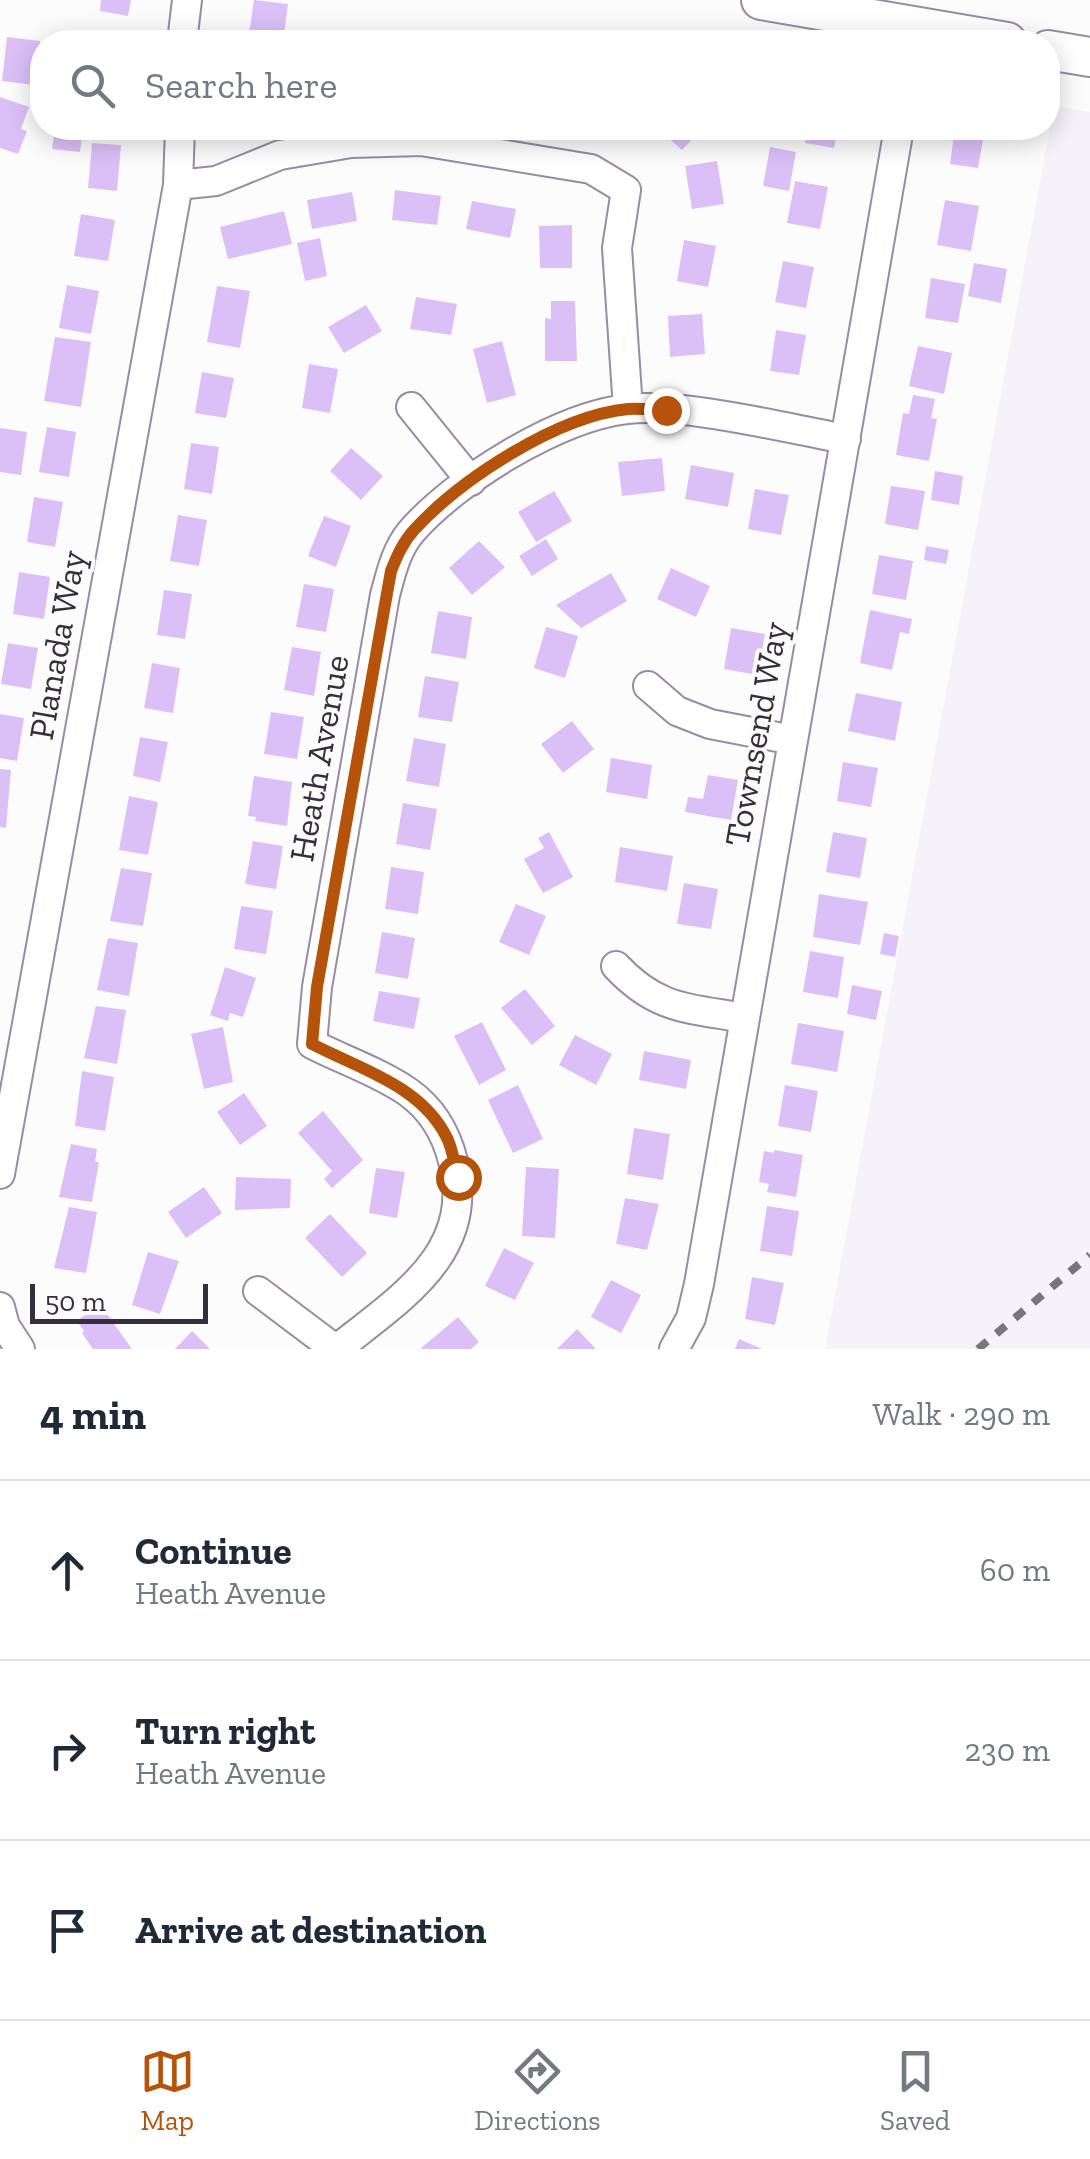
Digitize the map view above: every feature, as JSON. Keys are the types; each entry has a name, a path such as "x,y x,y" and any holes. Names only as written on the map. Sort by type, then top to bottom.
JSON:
{"main road":[{"path":"762,0 893,30"},
{"path":"1060,52 1090,57"}],"street":[{"path":"184,30 188,0"},
{"name":"Planada Way","path":"0,1174 178,185 180,140"},
{"name":"Townsend Way","path":"674,1349 690,1318 699,1284 898,140"},
{"path":"178,185 216,182 280,155 368,142 421,141 591,169 626,190 616,248 628,409"},
{"path":"411,407 470,481"},
{"name":"Heath Avenue","path":"336,1349 417,1284 446,1244 458,1213 458,1177 448,1140 432,1113 408,1092 312,1044 320,967 391,571 412,532 470,481 552,433 628,409 697,413 846,439"},
{"path":"648,686 677,711 710,724 793,740"},
{"path":"616,966 636,988 663,1003 744,1018"},
{"path":"258,1291 336,1349"}],"shaded area":[{"path":"1060,107 1090,112 1090,1349 825,1349 1048,140 1060,140"}],"building":[{"path":"101,0 131,0 128,16 100,11"},
{"path":"254,0 288,4 285,30 250,30"},
{"path":"7,37 30,40 30,84 2,81"},
{"path":"0,97 29,107 21,129 27,131 18,154 0,148"},
{"path":"53,140 82,140 80,152 52,149"},
{"path":"671,140 692,140 682,150"},
{"path":"806,140 836,140 834,148 805,143"},
{"path":"953,140 983,140 978,168 950,164"},
{"path":"92,143 121,145 117,191 88,188"},
{"path":"770,147 796,152 789,191 763,186"},
{"path":"717,161 724,204 692,209 685,166"},
{"path":"795,181 828,187 820,229 787,223"},
{"path":"395,190 441,196 437,225 392,220"},
{"path":"352,192 357,221 312,229 307,200"},
{"path":"945,200 979,206 971,251 937,245"},
{"path":"472,201 516,209 510,238 466,229"},
{"path":"284,211 292,244 228,259 220,227"},
{"path":"81,214 115,220 108,261 74,256"},
{"path":"572,225 572,268 540,268 539,226"},
{"path":"320,238 327,276 305,281 297,243"},
{"path":"684,240 716,246 708,287 677,281"},
{"path":"783,261 814,267 806,308 775,302"},
{"path":"974,263 1007,269 1001,303 968,296"},
{"path":"931,278 965,284 958,323 925,318"},
{"path":"67,285 99,291 91,334 59,328"},
{"path":"217,286 250,291 240,348 207,342"},
{"path":"416,297 457,304 451,335 410,329"},
{"path":"551,301 575,301 577,361 545,361 545,318 551,319"},
{"path":"366,305 382,331 344,353 328,327"},
{"path":"702,314 705,354 670,357 668,316"},
{"path":"776,330 806,335 799,375 770,371"},
{"path":"55,337 91,342 81,407 44,401"},
{"path":"502,341 516,395 487,403 473,349"},
{"path":"918,346 952,353 944,394 909,386"},
{"path":"309,364 338,369 330,413 302,408"},
{"path":"202,372 234,378 226,418 195,413"},
{"path":"913,395 935,399 931,418 937,419 929,461 896,455 903,413 909,414"},
{"path":"47,427 76,432 69,477 39,472"},
{"path":"0,428 27,432 21,475 0,472"},
{"path":"191,443 219,447 212,494 184,489"},
{"path":"351,448 383,476 361,500 330,471"},
{"path":"662,458 665,491 622,496 618,462"},
{"path":"691,465 734,473 728,507 685,499"},
{"path":"935,471 963,476 959,505 931,500"},
{"path":"891,486 925,491 918,530 885,524"},
{"path":"755,489 789,495 781,535 748,529"},
{"path":"554,491 572,521 536,542 518,512"},
{"path":"34,497 63,502 55,547 27,542"},
{"path":"178,515 207,520 199,566 170,561"},
{"path":"324,516 351,526 336,567 308,556"},
{"path":"546,539 558,559 532,576 519,556"},
{"path":"479,541 505,567 472,595 449,568"},
{"path":"926,546 949,550 946,564 924,560"},
{"path":"879,555 913,561 906,600 872,594"},
{"path":"671,568 710,586 696,617 657,599"},
{"path":"19,572 50,577 44,619 13,614"},
{"path":"611,573 627,601 581,628 556,605"},
{"path":"304,584 334,589 326,632 296,627"},
{"path":"164,590 192,594 185,639 157,635"},
{"path":"870,610 912,619 909,634 900,632 892,670 860,663"},
{"path":"438,611 472,617 466,659 431,653"},
{"path":"546,627 578,636 565,678 534,668"},
{"path":"731,628 765,634 758,675 724,669"},
{"path":"8,643 38,648 31,689 1,684"},
{"path":"292,647 321,652 314,696 284,690"},
{"path":"152,663 180,668 173,713 144,708"},
{"path":"425,676 459,682 452,722 418,717"},
{"path":"856,693 902,702 895,741 848,731"},
{"path":"271,712 304,717 297,759 264,754"},
{"path":"0,714 24,718 17,761 0,758"},
{"path":"572,721 594,749 563,773 541,744"},
{"path":"140,737 168,742 160,782 133,776"},
{"path":"414,738 446,744 439,787 406,781"},
{"path":"611,758 652,765 647,799 606,792"},
{"path":"843,762 878,768 871,807 837,801"},
{"path":"0,769 11,770 6,828 0,827"},
{"path":"708,775 738,780 731,820 685,812 688,797 703,799"},
{"path":"254,776 292,782 287,826 255,821 256,817 248,816"},
{"path":"129,796 158,802 148,855 119,850"},
{"path":"403,803 437,809 430,850 396,844"},
{"path":"549,832 573,877 543,893 524,859 544,848 538,838"},
{"path":"833,832 867,838 860,878 826,872"},
{"path":"253,841 283,846 276,889 245,884"},
{"path":"620,847 673,856 667,891 615,882"},
{"path":"391,867 424,872 418,914 385,909"},
{"path":"121,868 152,873 143,926 110,921"},
{"path":"684,883 718,889 711,929 677,924"},
{"path":"819,894 868,902 860,945 813,937"},
{"path":"516,904 546,916 529,955 499,942"},
{"path":"241,906 273,911 266,954 234,949"},
{"path":"382,932 415,938 408,979 375,973"},
{"path":"884,933 899,936 895,957 880,954"},
{"path":"108,938 138,943 129,996 97,990"},
{"path":"810,951 844,957 838,998 803,992"},
{"path":"225,967 256,978 243,1017 230,1013 228,1021 210,1015"},
{"path":"852,985 882,991 876,1020 847,1014"},
{"path":"525,989 555,1026 532,1045 501,1008"},
{"path":"379,991 420,998 414,1029 373,1021"},
{"path":"96,1006 126,1010 117,1064 84,1058"},
{"path":"482,1022 506,1070 479,1085 454,1036"},
{"path":"798,1023 844,1031 837,1072 791,1064"},
{"path":"223,1027 233,1082 204,1089 191,1034"},
{"path":"575,1035 612,1054 596,1085 559,1065"},
{"path":"644,1051 691,1060 686,1089 639,1080"},
{"path":"82,1071 114,1077 105,1131 75,1126"},
{"path":"518,1085 543,1139 513,1153 488,1100"},
{"path":"785,1085 818,1091 811,1132 778,1126"},
{"path":"244,1093 267,1126 240,1145 217,1112"},
{"path":"323,1111 363,1160 332,1188 324,1179 332,1171 298,1133"},
{"path":"634,1128 670,1134 663,1180 627,1174"},
{"path":"71,1144 97,1149 95,1162 99,1162 92,1202 59,1197"},
{"path":"764,1151 803,1155 796,1197 767,1192 769,1184 759,1182"},
{"path":"526,1167 559,1169 555,1238 522,1236"},
{"path":"376,1168 405,1172 397,1218 369,1213"},
{"path":"236,1177 291,1179 290,1208 235,1210"},
{"path":"204,1187 222,1213 186,1238 168,1212"},
{"path":"625,1198 659,1204 647,1250 616,1244"},
{"path":"767,1206 799,1211 792,1256 760,1251"},
{"path":"69,1207 97,1212 86,1273 54,1268"},
{"path":"330,1214 367,1253 342,1277 305,1238"},
{"path":"504,1248 534,1263 515,1300 485,1286"},
{"path":"148,1252 179,1261 160,1314 132,1305"},
{"path":"752,1277 784,1283 775,1325 745,1319"},
{"path":"611,1280 641,1295 621,1333 591,1317"},
{"path":"100,1304 132,1349 93,1349 77,1321"},
{"path":"458,1317 479,1342 471,1349 420,1349"},
{"path":"577,1329 596,1349 557,1349"},
{"path":"192,1331 210,1349 175,1349"},
{"path":"739,1339 762,1349 735,1349"}],"railway":[{"path":"978,1349 1090,1255"}],"route":[{"path":"458,1177 448,1140 432,1113 408,1092 312,1044 317,987 391,571 412,532 470,481 511,456 552,433 596,416 628,409 666,410"}]}
